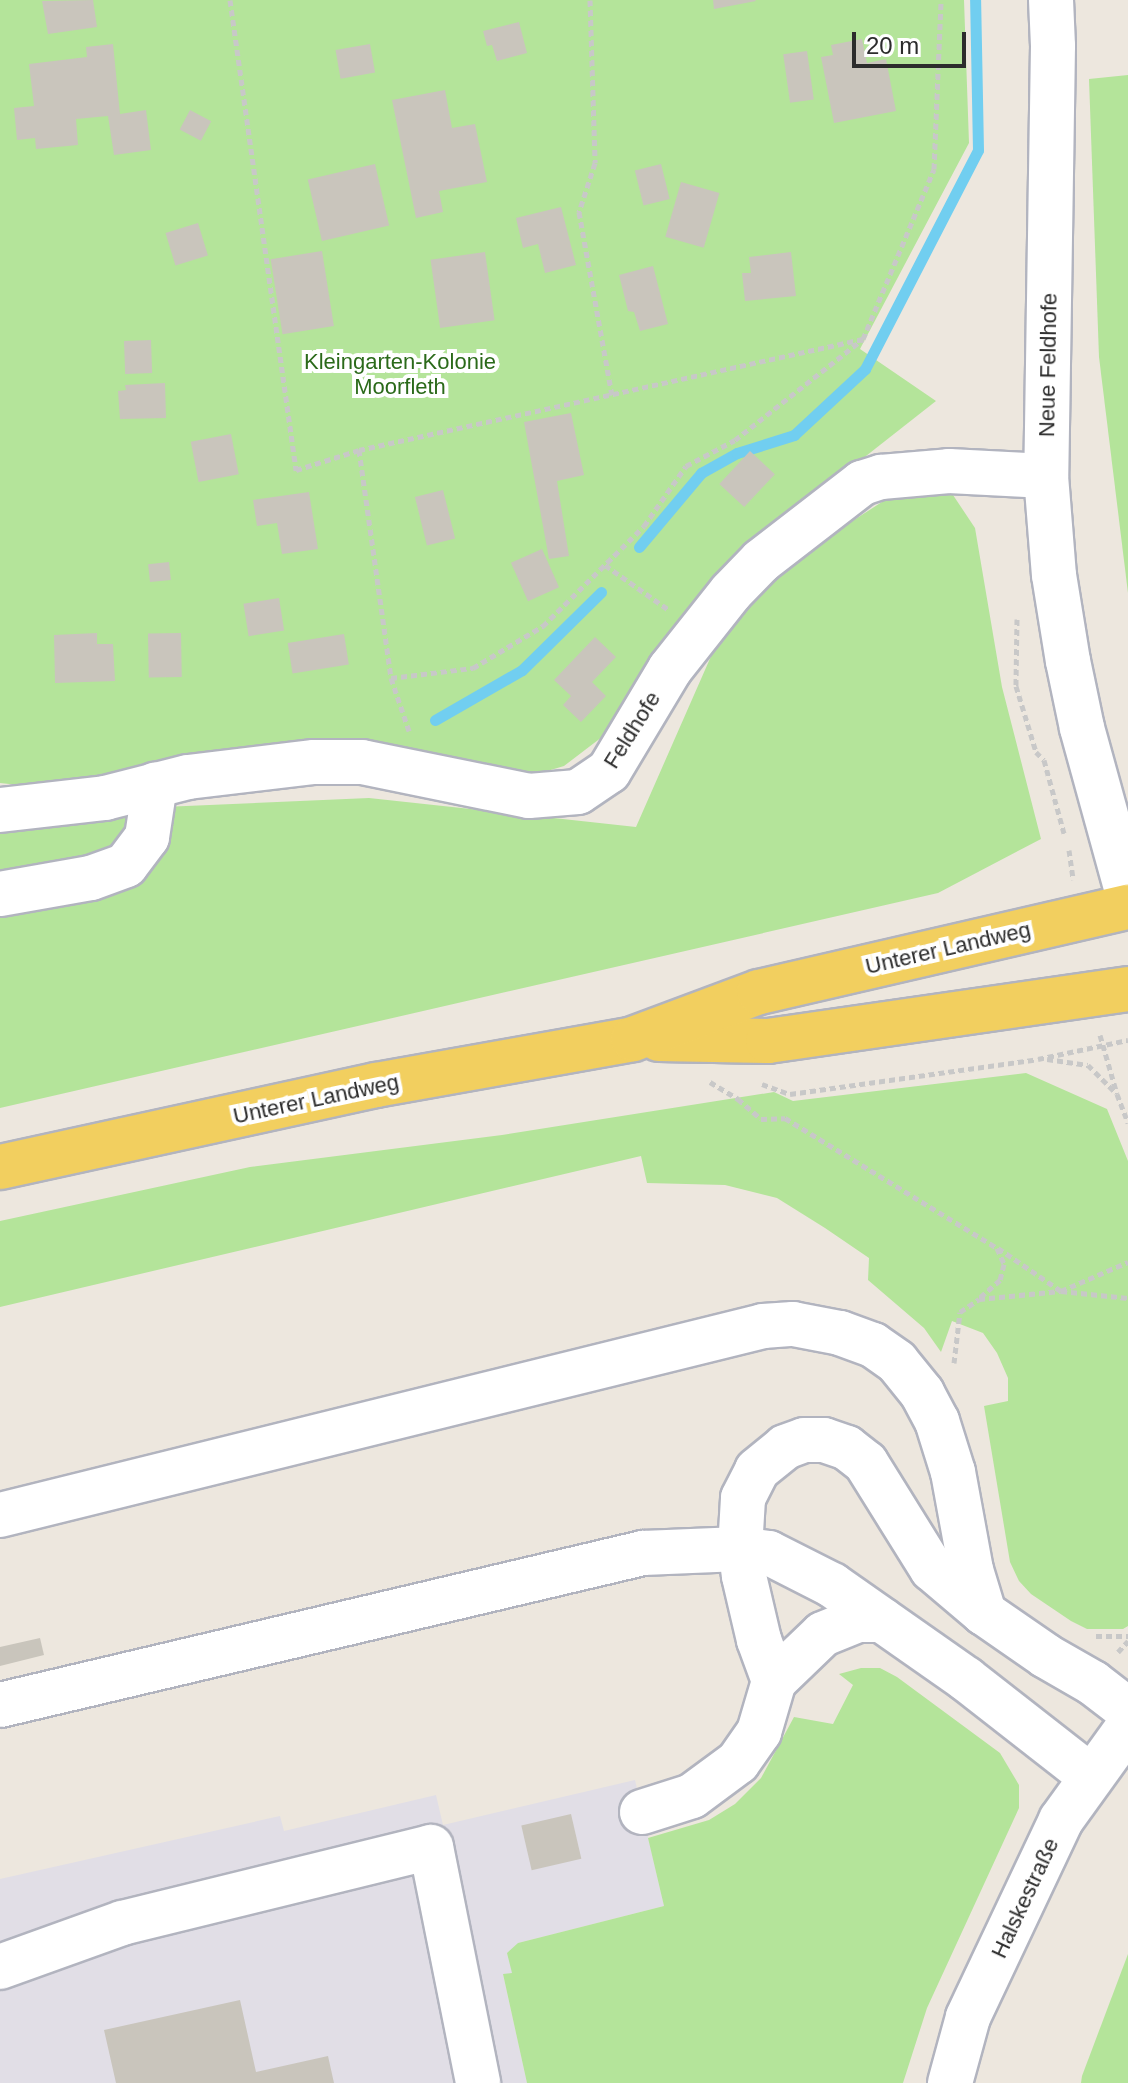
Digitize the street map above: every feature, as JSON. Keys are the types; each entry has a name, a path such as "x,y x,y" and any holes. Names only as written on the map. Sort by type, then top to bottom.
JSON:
{"main road":[{"name":"Unterer Landweg","path":"0,1167 376,1085 633,1039 759,992 1128,907"},
{"name":"Unterer Landweg","path":"633,1039 768,1041 1128,989"}],"street":[{"name":"Neue Feldhofe","path":"1051,0 1053,46 1046,476 1054,575 1082,728 1128,895"},
{"name":"Feldhofe","path":"0,810 105,798 217,773 314,762 362,762 529,796 578,792 609,771 648,702 699,631 761,561 862,483 881,477 949,471 1046,476"},
{"path":"1082,728 1128,772"},
{"path":"0,894 91,878 126,865 147,837 155,785"},
{"path":"0,1515 763,1326 793,1324 840,1333 873,1345 897,1362 922,1393 937,1421 953,1472 971,1570 984,1613"},
{"path":"774,1681 759,1640 740,1549 743,1498 757,1470 785,1447 804,1440 824,1440 847,1448 866,1463 932,1569 984,1613 1046,1656 1093,1683 1128,1710"},
{"path":"0,1705 643,1553 740,1549 769,1553 800,1566 966,1679 1090,1776"},
{"path":"642,1812 692,1796 738,1762 759,1732 774,1681 823,1634 858,1620 882,1620"},
{"name":"Halskestraße","path":"950,2083 968,2017 1061,1820 1128,1727"},
{"path":"0,1967 122,1923 431,1847 478,2083"}],"path":[{"path":"230,0 296,470 359,450 863,339"},
{"path":"590,0 595,163 579,212 612,395"},
{"path":"391,678 473,668 543,626 644,526 686,466 735,440 863,339 934,169 941,0"},
{"path":"359,450 391,678 410,733 408,772"},
{"path":"605,565 699,631"},
{"path":"1036,752 1044,760 1071,854 1077,919"},
{"path":"1128,1040 1038,1059 1088,1065 1117,1094 1128,1123"},
{"path":"699,1076 738,1099 761,1119 785,1118 997,1248 1061,1291"},
{"path":"957,1370 952,1360 960,1312 1000,1280 1004,1264 997,1248"},
{"path":"1061,1291 1128,1262"},
{"path":"979,1299 1061,1291 1128,1298"},
{"path":"1088,1636 1128,1636"}],"shaded area":[{"path":"635,1780 664,1906 518,1943 512,1974 503,1974 527,2083 0,2083 0,1879 280,1816 284,1831 436,1795 443,1825"}],"green space":[{"name":"Kleingarten-Kolonie Moorfleth","path":"0,0 964,0 969,143 860,349 936,401 740,555 677,629 602,737 564,766 527,777 46,788 0,783"},
{"path":"1128,75 1128,593 1099,357 1089,79"},
{"path":"951,492 975,528 1002,687 1041,839 938,893 0,1108 0,814 369,798 636,827 712,654 775,571 885,500"},
{"path":"1026,1073 1107,1109 1128,1161 1128,1626 1123,1629 1087,1629 1071,1621 1031,1594 1019,1581 1010,1562 984,1406 1008,1401 1008,1378 997,1353 983,1333 952,1321 941,1352 924,1328 868,1280 869,1258 825,1228 777,1198 725,1185 647,1183 641,1156 0,1307 0,1221 250,1167 502,1135 774,1092 793,1101"},
{"path":"861,1668 880,1668 897,1677 1000,1753 1019,1785 1019,1808 927,2008 903,2083 527,2083 503,1974 512,1973 507,1953 518,1943 664,1906 648,1838 709,1820 735,1804 761,1778 794,1717 833,1724 853,1685 839,1674"},
{"path":"1128,1954 1128,2083 1081,2083 1082,2076"}],"building":[{"path":"93,0 97,27 48,34 42,1"},
{"path":"713,0 755,0 756,1 714,9"},
{"path":"519,22 527,53 497,61 492,45 487,46 483,31"},
{"path":"862,39 867,63 886,59 896,111 834,123 821,57 833,55 831,45"},
{"path":"113,44 120,114 146,110 151,150 114,155 108,116 76,119 78,145 36,149 35,138 17,140 14,108 34,106 29,64 87,57 86,47"},
{"path":"370,44 375,73 341,79 336,50"},
{"path":"807,51 814,100 790,103 783,54"},
{"path":"445,90 452,128 475,124 487,182 439,191 443,212 416,218 392,100"},
{"path":"190,110 211,121 201,141 180,129"},
{"path":"375,164 389,225 322,241 308,180"},
{"path":"661,164 670,199 644,205 635,171"},
{"path":"681,182 719,193 704,248 665,237"},
{"path":"561,207 576,265 545,273 538,244 523,248 516,218"},
{"path":"198,223 208,256 175,265 165,233"},
{"path":"322,251 334,326 283,334 271,259"},
{"path":"485,252 495,320 440,328 431,260"},
{"path":"791,252 796,296 745,301 742,273 751,273 749,257"},
{"path":"653,266 668,324 640,331 634,312 628,311 619,275"},
{"path":"151,340 152,373 125,374 124,341"},
{"path":"165,383 166,418 120,419 118,391 126,390 125,385"},
{"path":"571,413 584,475 557,481 569,556 549,559 524,422"},
{"path":"231,434 239,474 199,482 191,442"},
{"path":"750,451 775,474 744,507 719,484"},
{"path":"443,490 455,539 427,546 415,497"},
{"path":"309,492 318,549 282,554 277,523 257,526 253,500"},
{"path":"542,549 559,587 528,601 511,563"},
{"path":"169,562 171,580 150,582 148,564"},
{"path":"279,598 284,631 249,636 243,604"},
{"path":"97,633 97,644 113,644 115,681 55,683 54,635"},
{"path":"181,633 182,677 149,678 148,634"},
{"path":"344,634 349,665 293,674 288,643"},
{"path":"595,637 616,657 592,682 606,696 581,722 563,705 571,696 554,680"},
{"path":"40,1638 44,1655 0,1666 0,1647"},
{"path":"571,1814 581,1859 532,1870 521,1825"},
{"path":"240,2000 256,2072 328,2056 334,2083 116,2083 104,2030"}],"waterway":[{"path":"639,547 701,473 737,453 794,435 865,369 978,150 975,0"},
{"path":"435,720 522,670 601,592"}]}
